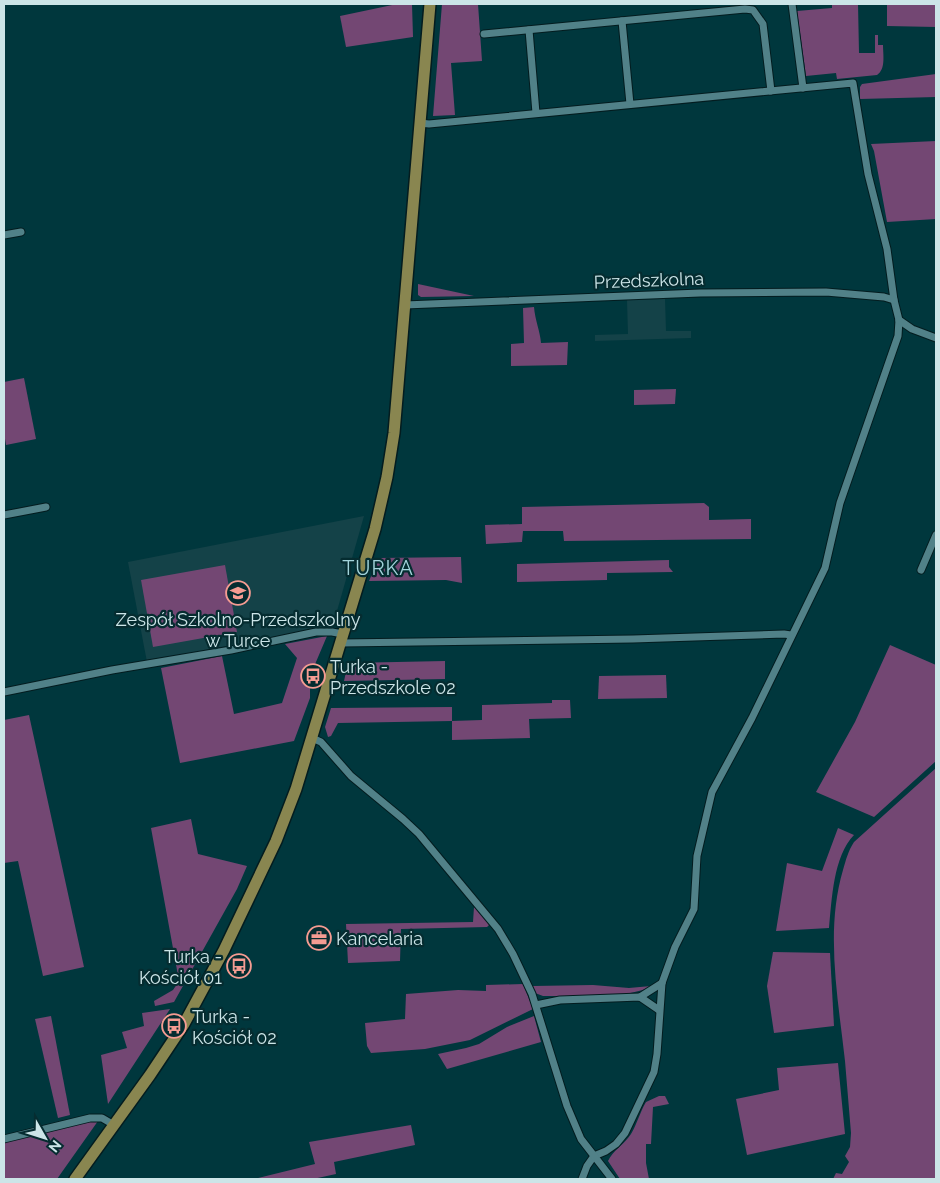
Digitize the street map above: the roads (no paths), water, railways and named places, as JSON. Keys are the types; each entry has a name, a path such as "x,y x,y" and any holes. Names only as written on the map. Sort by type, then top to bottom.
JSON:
{"main road":[{"path":"75,1179 169,1048 212,973 276,842 291,805 342,639 375,529 387,477 394,433 430,4"}],"street":[{"path":"792,4 803,88"},
{"path":"484,34 745,9 753,10 763,24 771,91"},
{"path":"622,21 630,104"},
{"path":"529,30 536,113"},
{"path":"420,123 429,124 854,83 868,174 885,238 894,300 899,320 898,336 891,358 868,418 840,503 827,561 752,718 712,792 697,856 694,909 675,947 662,983 656,1063 625,1133 616,1144 594,1156 587,1166 582,1179"},
{"path":"4,235 21,232"},
{"name":"Przedszkolna","path":"405,305 700,293 826,292 884,297 894,300"},
{"path":"899,320 912,329 936,338"},
{"path":"4,515 46,507"},
{"path":"921,570 936,535"},
{"path":"4,692 112,670 231,650 316,632 332,632 342,639 487,642 791,635"},
{"path":"312,738 320,742 351,776 410,825 430,846 498,928 520,968 536,1005 568,1110 585,1146 612,1179"},
{"path":"536,1005 560,1000 640,997 662,983"},
{"path":"640,997 659,1010"},
{"path":"4,1139 90,1118 102,1118 114,1125"}],"place":[{"name":"Zespół Szkolno-Przedszkolny w Turce","path":"238,593"},
{"name":"Turka - Przedszkole 02","path":"313,676"},
{"name":"Kancelaria","path":"319,938"},
{"name":"Turka - Kościół 01","path":"239,966"},
{"name":"Turka - Kościół 02","path":"174,1026"}],"district":[{"name":"TURKA","path":"378,568"}]}
